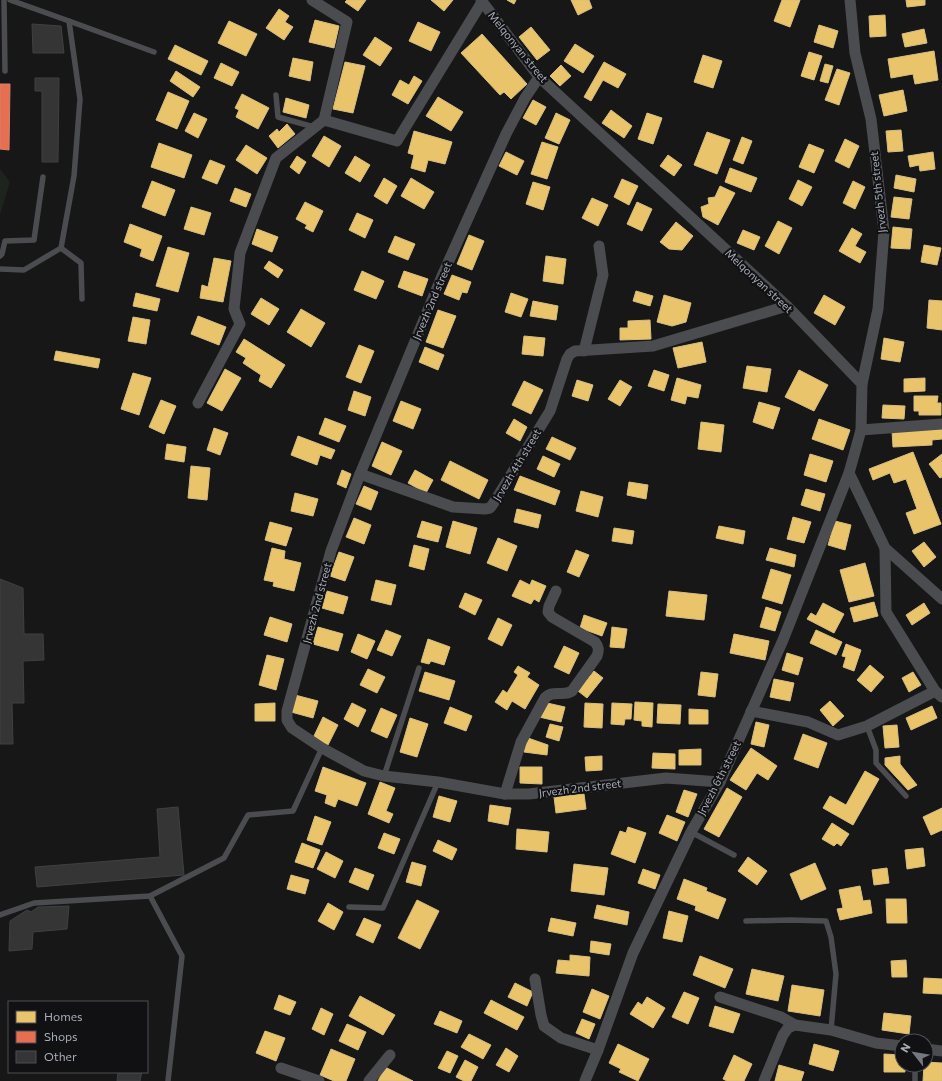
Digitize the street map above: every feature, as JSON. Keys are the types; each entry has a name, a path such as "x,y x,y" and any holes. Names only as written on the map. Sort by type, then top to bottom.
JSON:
{"street":[{"path":"198,403 240,324 234,309 240,253 276,158 324,120 347,22 312,0"},
{"name":"Jrvezh 5th street","path":"850,0 855,53 871,120 884,231 878,308 862,384"},
{"path":"324,120 397,140 482,1"},
{"name":"Melqonyan street","path":"482,1 539,77 787,306 862,384"},
{"name":"Jrvezh 2nd street","path":"539,77 525,98 503,141 442,276 360,474 331,551 287,711 287,720 292,728 322,748 364,771 384,776 438,782 505,794 529,794 666,778 720,782"},
{"path":"584,351 603,274 599,246"},
{"name":"Jrvezh 4th street","path":"360,474 453,507 490,508 494,504 550,411 570,354 575,351 653,346 787,306"},
{"path":"862,384 860,430 849,473 885,548 942,599"},
{"path":"860,430 942,424"},
{"name":"Jrvezh 6th street","path":"585,1081 598,1050 633,953 691,832 720,782 783,640 849,473"},
{"path":"751,711 808,722 838,735 867,726 938,694 886,612 885,548"},
{"path":"505,794 521,742 545,698 552,693 567,694 572,691 597,656 598,646 595,642 552,617 548,612 556,590"},
{"path":"535,979 544,1026 561,1038 598,1050"},
{"path":"720,997 781,1017 795,1025 831,1030 876,1043 894,1045"},
{"path":"764,1081 783,1035 788,1028 795,1025"},
{"path":"369,1081 390,1055"},
{"path":"280,1068 319,1081"}],"lane":[{"path":"4,0 2,15 5,71"},
{"path":"10,0 154,52"},
{"path":"0,269 24,270 61,248 74,176 80,99 69,21"},
{"path":"276,95 278,117 315,127"},
{"path":"0,256 2,254 5,242 34,240 43,177"},
{"path":"61,248 81,263 82,299"},
{"path":"384,776 420,668"},
{"path":"867,726 876,750 876,763 906,796"},
{"path":"0,916 34,903 150,896 224,858 248,815 293,811 322,748"},
{"path":"349,907 383,908 438,782"},
{"path":"691,832 734,855"},
{"path":"150,896 182,956 168,1081"},
{"path":"746,921 826,921 831,937 836,974 831,1030"}],"shaded area":[{"path":"0,169 10,182 0,215"}],"building: Homes":[{"path":"347,0 366,0 358,11 345,2"},
{"path":"431,0 453,0 444,11"},
{"path":"507,0 516,0 514,4"},
{"path":"571,0 589,0 592,8 578,15"},
{"path":"782,0 800,0 790,27 774,21"},
{"path":"906,0 925,0 925,5 907,7"},
{"path":"279,9 289,16 285,22 293,27 284,40 266,28"},
{"path":"885,15 886,36 870,37 869,16"},
{"path":"315,20 339,26 334,48 309,42"},
{"path":"229,21 257,34 246,56 218,43"},
{"path":"418,22 440,32 431,51 409,41"},
{"path":"819,25 838,31 833,48 814,42"},
{"path":"531,27 550,50 537,60 519,37"},
{"path":"924,29 927,43 905,47 902,34"},
{"path":"482,34 527,84 511,99 504,92 500,95 461,53"},
{"path":"375,37 392,48 380,66 363,55"},
{"path":"575,44 594,56 583,73 564,61"},
{"path":"175,45 208,61 201,75 168,59"},
{"path":"934,51 938,80 915,84 913,74 891,78 888,59"},
{"path":"809,52 822,56 814,80 801,76"},
{"path":"703,55 722,61 713,88 694,82"},
{"path":"293,58 313,62 310,81 289,76"},
{"path":"345,62 365,66 353,113 333,109"},
{"path":"604,62 626,74 618,88 603,80 591,101 584,97"},
{"path":"221,63 239,72 232,86 214,78"},
{"path":"825,64 833,66 828,83 820,81"},
{"path":"561,65 571,76 560,86 550,76"},
{"path":"837,69 850,73 839,105 825,100"},
{"path":"176,71 200,87 193,97 170,81"},
{"path":"414,76 422,81 408,104 392,95 400,80 409,85"},
{"path":"903,90 907,111 884,116 879,95"},
{"path":"168,92 189,101 177,129 156,120"},
{"path":"242,94 269,108 258,129 236,117 239,110 235,108"},
{"path":"438,97 463,112 451,131 426,116"},
{"path":"286,98 309,105 306,118 283,112"},
{"path":"533,100 546,107 536,125 523,118"},
{"path":"611,110 632,126 624,138 602,123"},
{"path":"194,113 207,119 198,138 185,131"},
{"path":"556,113 570,120 559,144 545,138"},
{"path":"647,113 662,118 653,144 638,139"},
{"path":"287,124 295,134 278,148 269,136 277,129 279,132"},
{"path":"901,130 903,151 888,152 886,131"},
{"path":"414,131 452,142 445,164 428,160 425,172 411,168 414,155 408,153"},
{"path":"707,132 730,140 717,174 694,165"},
{"path":"324,136 341,146 329,167 312,156"},
{"path":"742,137 752,141 743,164 733,160"},
{"path":"845,139 859,146 849,168 835,161"},
{"path":"542,142 558,147 547,179 531,174"},
{"path":"159,143 192,155 184,178 151,167"},
{"path":"809,144 824,150 814,173 799,167"},
{"path":"246,145 267,158 257,174 236,160"},
{"path":"506,152 524,161 517,175 499,166"},
{"path":"933,152 935,169 920,171 919,165 910,167 908,156"},
{"path":"668,155 682,165 674,176 660,166"},
{"path":"297,156 306,162 299,174 290,167"},
{"path":"355,156 370,165 360,182 345,173"},
{"path":"210,160 225,166 217,184 202,178"},
{"path":"730,168 757,178 751,192 725,182"},
{"path":"896,175 916,179 914,192 894,188"},
{"path":"384,178 397,186 387,204 374,196"},
{"path":"411,178 434,192 424,209 401,196"},
{"path":"622,179 638,186 629,205 614,197"},
{"path":"798,180 812,187 802,206 789,199"},
{"path":"152,181 175,190 165,216 142,207"},
{"path":"853,181 865,187 855,209 843,203"},
{"path":"533,182 550,187 543,210 526,204"},
{"path":"720,186 735,193 718,225 703,217 701,207 709,204 708,198 715,197"},
{"path":"235,188 251,194 246,207 230,201"},
{"path":"894,197 912,199 909,219 891,217"},
{"path":"592,198 608,205 598,226 582,218"},
{"path":"305,202 323,211 313,232 305,228 307,225 296,219"},
{"path":"637,202 652,209 642,231 627,224"},
{"path":"191,207 211,213 204,235 184,229"},
{"path":"357,213 373,220 365,238 349,230"},
{"path":"778,221 792,228 779,254 765,246"},
{"path":"676,222 693,236 682,250 669,249 660,242"},
{"path":"130,224 162,236 153,261 140,256 142,249 124,242"},
{"path":"893,227 912,229 910,249 891,248"},
{"path":"852,228 862,234 855,246 866,252 860,263 839,251"},
{"path":"257,229 278,237 272,252 252,244"},
{"path":"743,230 760,237 754,250 737,243"},
{"path":"469,235 484,241 472,270 457,264"},
{"path":"395,236 415,244 408,260 388,252"},
{"path":"924,245 941,248 937,265 921,262"},
{"path":"168,247 189,253 178,292 156,286"},
{"path":"546,256 566,259 563,284 543,281"},
{"path":"214,258 231,261 223,302 200,298 202,285 208,287"},
{"path":"269,261 283,270 278,278 264,268"},
{"path":"362,271 384,281 376,299 354,290"},
{"path":"404,271 428,279 422,296 398,287"},
{"path":"452,275 471,282 467,293 462,292 459,300 444,294"},
{"path":"636,291 653,296 650,306 633,301"},
{"path":"136,293 160,299 157,311 133,306"},
{"path":"511,293 528,299 521,317 505,312"},
{"path":"664,295 691,303 686,322 672,326 657,322"},
{"path":"824,295 845,307 835,325 814,313"},
{"path":"261,298 279,309 269,325 251,314"},
{"path":"929,300 942,301 942,330 927,328"},
{"path":"533,301 558,306 556,320 530,316"},
{"path":"301,309 325,323 311,347 287,332"},
{"path":"438,310 456,316 443,348 426,342"},
{"path":"198,316 226,327 219,345 191,334"},
{"path":"133,317 150,320 146,344 128,341"},
{"path":"650,320 651,339 620,340 620,328 628,328 628,321"},
{"path":"524,336 545,338 543,356 522,354"},
{"path":"884,338 904,342 900,362 881,359"},
{"path":"244,339 285,365 271,388 259,381 261,375 243,363 246,358 236,352"},
{"path":"702,342 706,362 678,368 673,348"},
{"path":"359,345 374,351 361,383 346,377"},
{"path":"425,347 444,355 438,370 419,362"},
{"path":"56,351 100,359 98,368 54,360"},
{"path":"747,366 771,369 767,392 743,388"},
{"path":"225,369 241,378 222,411 207,403"},
{"path":"654,370 669,375 664,391 648,386"},
{"path":"799,370 828,385 814,411 785,397"},
{"path":"133,373 151,378 139,415 121,409"},
{"path":"677,378 701,385 698,398 687,396 685,404 671,400"},
{"path":"925,378 925,391 904,392 904,379"},
{"path":"577,380 593,385 588,401 572,396"},
{"path":"620,380 632,387 620,406 608,399"},
{"path":"524,381 543,390 531,414 512,405"},
{"path":"354,391 371,397 365,416 348,410"},
{"path":"914,396 938,396 937,403 941,403 941,415 919,415 919,411 914,411"},
{"path":"161,400 176,406 164,434 149,427"},
{"path":"401,401 421,409 413,429 393,421"},
{"path":"759,402 780,408 773,429 753,422"},
{"path":"883,405 905,406 904,419 882,418"},
{"path":"325,418 346,426 339,442 319,434"},
{"path":"514,419 527,427 520,441 506,433"},
{"path":"819,419 850,430 843,450 812,439"},
{"path":"701,422 724,425 721,452 698,449"},
{"path":"214,428 228,433 220,455 207,450"},
{"path":"942,428 942,439 932,440 932,445 893,447 892,431"},
{"path":"298,436 335,450 331,459 320,455 317,465 291,455"},
{"path":"552,437 576,448 570,460 546,449"},
{"path":"382,442 402,451 391,475 372,466"},
{"path":"167,444 186,447 184,462 165,459"},
{"path":"913,452 941,524 914,534 906,513 917,509 906,479 894,483 890,473 873,480 869,469"},
{"path":"810,454 833,461 826,482 804,475"},
{"path":"942,454 942,477 940,478 929,464"},
{"path":"543,456 560,464 554,477 537,469"},
{"path":"450,461 488,480 479,499 441,480"},
{"path":"191,466 210,468 207,500 188,498"},
{"path":"342,470 351,474 346,488 337,484"},
{"path":"415,470 433,480 426,493 408,483"},
{"path":"520,476 560,491 555,505 514,490"},
{"path":"629,482 648,485 646,499 627,495"},
{"path":"364,486 378,492 371,510 356,504"},
{"path":"806,489 825,494 820,511 801,505"},
{"path":"581,491 603,497 598,517 576,511"},
{"path":"295,493 318,499 313,516 291,511"},
{"path":"517,509 541,515 538,528 514,522"},
{"path":"793,517 811,522 804,543 787,539"},
{"path":"354,518 371,525 364,544 346,537"},
{"path":"422,521 442,527 438,542 417,537"},
{"path":"453,521 477,528 470,554 446,547"},
{"path":"835,521 851,525 845,550 828,545"},
{"path":"270,522 292,528 286,546 265,540"},
{"path":"719,526 745,531 743,544 716,538"},
{"path":"614,528 634,531 632,544 612,541"},
{"path":"498,538 517,546 507,571 487,563"},
{"path":"924,542 936,557 924,567 912,551"},
{"path":"414,545 429,549 424,570 409,566"},
{"path":"272,548 285,551 284,559 301,563 294,591 273,586 274,582 264,580"},
{"path":"770,548 796,555 794,567 766,560"},
{"path":"576,550 589,555 579,577 567,572"},
{"path":"339,552 354,557 345,581 330,576"},
{"path":"865,563 874,596 849,602 840,570"},
{"path":"771,569 791,575 782,604 762,598"},
{"path":"376,580 396,585 391,605 371,600"},
{"path":"520,580 530,585 532,580 546,586 539,602 534,599 531,604 512,596"},
{"path":"327,591 348,597 343,614 322,608"},
{"path":"669,591 707,595 704,620 666,616"},
{"path":"465,593 482,600 475,615 459,607"},
{"path":"874,602 878,616 854,622 850,608"},
{"path":"823,603 844,614 834,633 807,619 811,613 816,616"},
{"path":"924,603 930,613 912,625 906,615"},
{"path":"766,607 781,612 775,631 760,627"},
{"path":"584,615 607,623 602,636 580,628"},
{"path":"270,617 292,624 287,642 264,635"},
{"path":"498,618 512,625 502,646 488,639"},
{"path":"318,627 343,634 338,651 313,644"},
{"path":"612,627 627,629 624,648 610,647"},
{"path":"386,630 401,636 392,656 377,650"},
{"path":"816,630 842,642 836,655 810,643"},
{"path":"358,634 375,641 367,659 351,652"},
{"path":"734,634 769,641 765,660 730,653"},
{"path":"428,639 450,647 444,665 431,661 429,664 421,662"},
{"path":"846,644 861,650 854,671 843,667 846,657 842,656"},
{"path":"564,646 579,653 569,674 554,667"},
{"path":"787,653 803,658 798,675 782,670"},
{"path":"267,655 284,659 276,690 259,685"},
{"path":"870,665 884,677 871,692 857,680"},
{"path":"518,666 530,673 527,677 539,685 525,709 512,701 507,710 495,702 503,690 507,693 518,675 514,672"},
{"path":"368,669 385,677 377,693 360,685"},
{"path":"594,671 603,678 587,698 578,691"},
{"path":"425,672 455,681 449,700 419,691"},
{"path":"701,672 718,674 715,697 698,695"},
{"path":"913,672 921,685 909,692 902,678"},
{"path":"774,679 794,683 790,701 770,697"},
{"path":"295,695 318,701 313,718 291,712"},
{"path":"830,701 844,716 833,726 820,710"},
{"path":"635,702 653,703 652,727 642,726 642,721 634,720"},
{"path":"275,703 275,721 255,721 255,704"},
{"path":"352,703 366,710 358,727 344,719"},
{"path":"547,703 565,707 561,722 539,717"},
{"path":"585,703 603,704 602,728 584,727"},
{"path":"612,703 632,704 631,719 625,719 624,725 611,724"},
{"path":"658,704 681,705 680,724 657,723"},
{"path":"932,706 937,718 911,730 906,718"},
{"path":"450,707 472,716 466,731 444,723"},
{"path":"381,708 397,715 387,738 371,731"},
{"path":"689,709 708,710 708,724 689,724"},
{"path":"323,717 338,725 328,745 313,738"},
{"path":"410,718 428,724 417,757 400,752"},
{"path":"756,722 769,725 764,747 751,744"},
{"path":"550,724 563,727 559,741 546,737"},
{"path":"897,725 899,747 885,748 883,726"},
{"path":"803,734 827,743 818,768 794,759"},
{"path":"528,738 548,745 547,755 524,752"},
{"path":"751,748 777,766 768,780 757,773 746,790 730,780"},
{"path":"701,749 701,765 679,765 679,750"},
{"path":"653,753 675,754 675,769 652,768"},
{"path":"602,756 602,770 586,771 585,757"},
{"path":"900,756 900,764 917,785 908,790 885,765 885,758"},
{"path":"323,767 366,783 357,806 338,799 335,807 325,803 327,795 315,791"},
{"path":"520,767 542,767 542,784 520,783"},
{"path":"865,771 879,779 853,825 823,808 830,796 846,805"},
{"path":"380,782 395,788 386,811 393,814 389,823 368,814"},
{"path":"727,788 742,797 719,837 704,829"},
{"path":"684,790 697,794 688,817 676,812"},
{"path":"584,794 586,809 556,813 554,797"},
{"path":"439,796 457,801 450,822 433,817"},
{"path":"490,805 511,808 508,825 488,821"},
{"path":"942,808 942,830 931,835 923,817"},
{"path":"667,815 685,822 677,841 659,833"},
{"path":"315,816 331,822 322,845 307,840"},
{"path":"832,823 849,834 841,846 837,843 834,846 822,839"},
{"path":"628,827 646,833 635,863 611,854 620,831 626,833"},
{"path":"517,829 549,832 547,852 516,849"},
{"path":"384,833 400,839 394,854 378,848"},
{"path":"438,840 457,849 452,860 433,851"},
{"path":"302,843 320,850 313,868 295,862"},
{"path":"923,848 925,866 907,869 905,850"},
{"path":"326,852 343,861 335,878 317,869"},
{"path":"748,857 767,871 757,885 738,871"},
{"path":"412,862 426,866 421,886 406,882"},
{"path":"815,863 826,889 801,900 790,874"},
{"path":"574,864 608,868 604,895 571,891"},
{"path":"355,868 374,875 368,890 349,882"},
{"path":"887,868 889,883 874,885 872,870"},
{"path":"643,869 660,875 655,889 638,883"},
{"path":"291,875 309,880 305,894 287,889"},
{"path":"684,879 707,888 706,891 726,899 718,919 695,910 696,906 677,899"},
{"path":"860,886 863,901 870,900 872,913 840,920 837,909 843,908 839,890"},
{"path":"886,899 906,899 907,923 887,923"},
{"path":"417,900 439,911 420,949 398,938"},
{"path":"328,903 343,912 334,930 318,921"},
{"path":"597,905 629,912 627,925 594,918"},
{"path":"669,911 688,916 682,942 663,938"},
{"path":"364,918 381,925 373,943 356,935"},
{"path":"551,918 576,923 573,936 548,931"},
{"path":"591,941 611,944 609,955 590,952"},
{"path":"570,955 590,957 589,976 556,973 558,960 570,961"},
{"path":"700,956 733,969 725,988 693,975"},
{"path":"906,960 907,977 892,977 891,961"},
{"path":"752,969 784,976 778,1001 746,994"},
{"path":"924,978 942,979 942,994 923,993"},
{"path":"515,983 533,992 527,1006 508,997"},
{"path":"792,985 824,990 820,1016 788,1011"},
{"path":"592,989 609,996 600,1019 583,1012"},
{"path":"684,992 699,998 688,1024 672,1017"},
{"path":"279,995 296,1002 290,1015 274,1009"},
{"path":"360,996 395,1015 383,1035 349,1016"},
{"path":"647,997 665,1008 653,1028 630,1014 638,1002 642,1005"},
{"path":"491,1000 524,1017 517,1030 484,1013"},
{"path":"715,1006 740,1014 733,1033 709,1026"},
{"path":"321,1008 333,1014 324,1035 312,1029"},
{"path":"440,1011 462,1021 457,1033 434,1024"},
{"path":"884,1013 911,1016 909,1033 882,1030"},
{"path":"582,1019 595,1024 589,1039 576,1033"},
{"path":"347,1024 366,1032 358,1050 339,1041"},
{"path":"265,1031 285,1038 276,1061 256,1053"},
{"path":"469,1034 491,1045 483,1059 461,1047"},
{"path":"618,1044 649,1059 638,1081 619,1072 621,1069 609,1063"},
{"path":"814,1044 839,1051 833,1071 809,1064"},
{"path":"506,1048 518,1056 509,1072 496,1065"},
{"path":"331,1049 355,1059 346,1081 334,1081 320,1075"},
{"path":"447,1051 458,1056 450,1073 438,1068"},
{"path":"884,1054 894,1055 894,1072 884,1072"},
{"path":"734,1055 752,1064 744,1081 727,1081 723,1079"},
{"path":"465,1060 478,1067 471,1081 464,1081 456,1077"},
{"path":"934,1062 942,1063 942,1081 923,1081 924,1073 934,1073"},
{"path":"779,1065 804,1072 801,1081 775,1081"},
{"path":"385,1067 413,1081 378,1081"}],"building: Shops":[{"path":"0,84 10,84 9,150 0,149"}],"building: Other":[{"path":"32,24 61,26 64,53 33,53"},
{"path":"35,78 59,78 58,162 42,162 42,91 35,91"},
{"path":"0,579 23,588 24,634 43,634 44,660 23,661 24,703 12,703 13,744 0,744"},
{"path":"178,807 184,875 37,887 35,867 160,857 157,809"},
{"path":"69,906 67,929 33,932 32,949 9,951 10,921 27,910 31,912 38,907"},
{"path":"118,1073 142,1073 140,1081 117,1081"}]}
